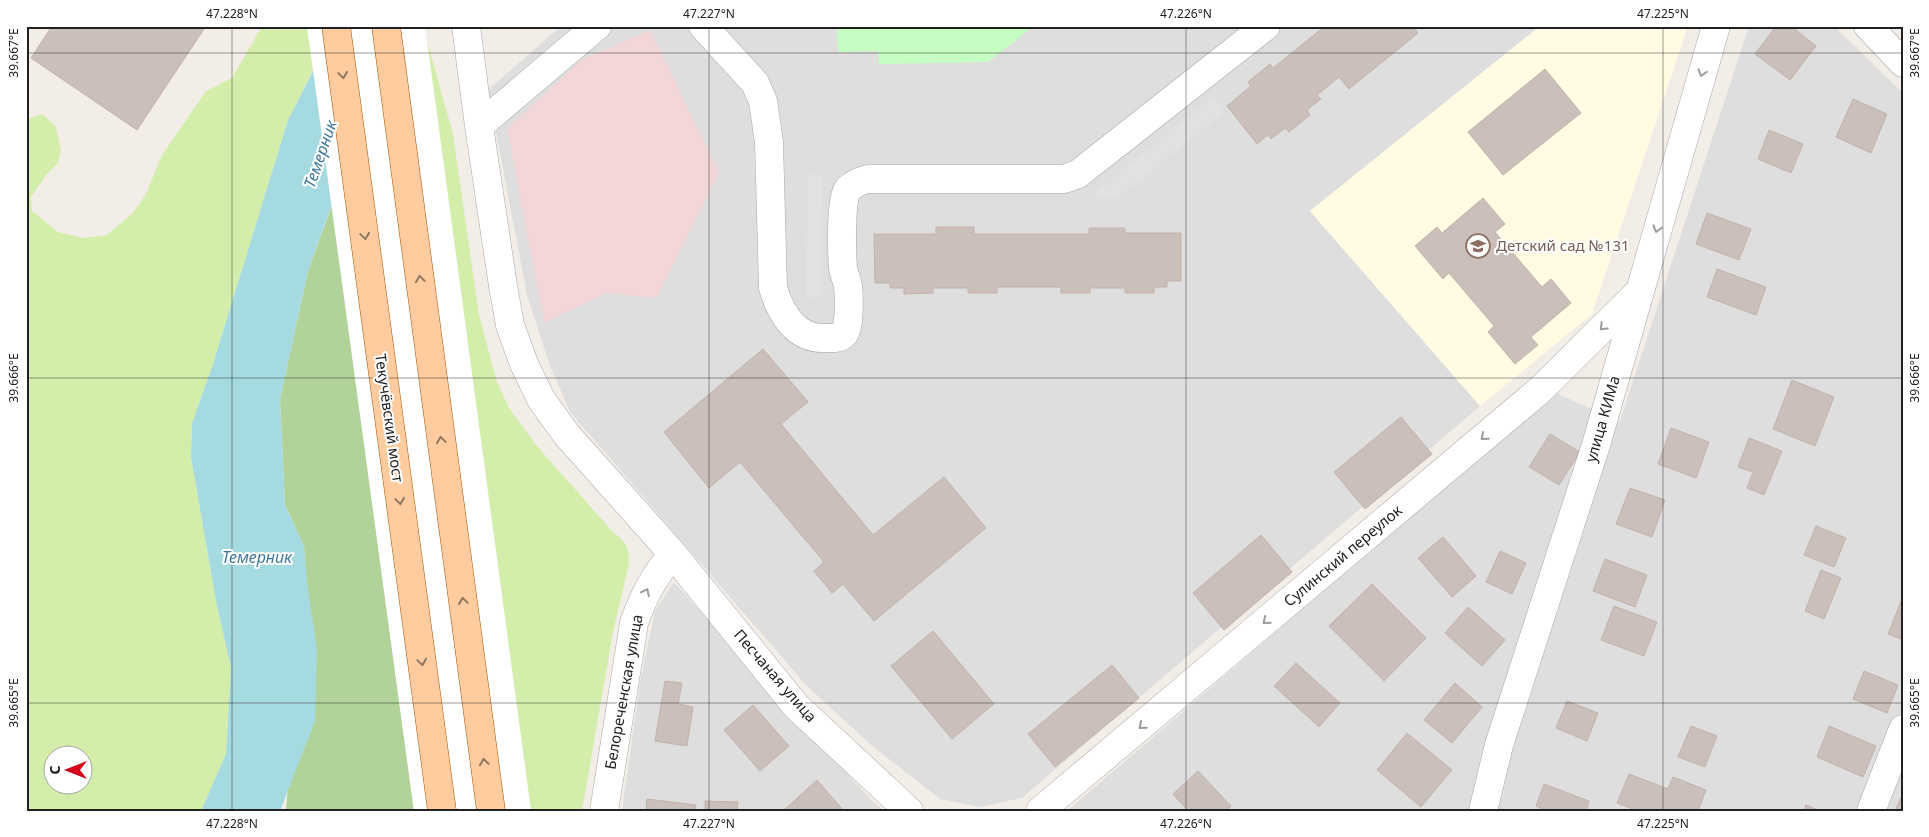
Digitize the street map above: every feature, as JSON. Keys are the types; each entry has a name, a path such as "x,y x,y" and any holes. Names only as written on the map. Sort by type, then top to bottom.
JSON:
{"main road":[{"name":"Текучёвский мост","path":"336,26 442,811"},
{"path":"386,26 491,811"}],"street":[{"name":"Песчаная улица","path":"466,26 479,126 510,325 524,364 541,399 566,434 673,554 796,706 909,811"},
{"path":"479,126 597,26"},
{"path":"703,26 755,83 763,101 769,142 773,288 777,302 785,316 795,327 813,339 839,338 845,334 848,327 848,286 843,269 843,202 847,190 857,182 868,179 1064,179 1078,174 1266,26"},
{"name":"улица КИМа","path":"1483,811 1499,745 1596,445 1716,26"},
{"path":"1868,26 1903,63"},
{"name":"Сулинский переулок","path":"1040,811 1540,390 1638,293"},
{"name":"Белореченская улица","path":"604,811 634,622 644,595 656,573 673,554"},
{"path":"1871,811 1903,729"}],"shaded area":[{"path":"561,26 1540,26 1310,211 1480,406 1022,798 980,807 940,799 871,745 806,685 570,412 549,363 527,295 488,90"},
{"name":"Детский сад №131","path":"1540,26 1688,26 1592,314 1480,406 1310,211"},
{"path":"1749,26 1834,26 1903,93 1903,811 1067,811 1551,391 1620,421"},
{"path":"650,30 719,172 657,298 606,293 544,323 507,129 581,60"},
{"path":"1211,97 1224,113 1120,196 1092,196"},
{"path":"807,174 822,174 821,298 806,298"},
{"path":"674,582 870,799 884,811 622,811 641,677 655,611"}],"green space":[{"path":"262,26 307,26 313,70 288,120 212,367 192,423 191,457 216,601 231,668 226,754 201,811 26,811 26,120 42,114 56,127 61,150 58,163 46,175 31,197 32,211 58,232 83,238 107,235 133,213 145,196 162,155 206,91 232,78"},
{"path":"837,26 1034,26 988,62 879,64 878,51 838,52"},
{"path":"427,41 453,134 479,315 497,382 509,408 536,445 624,542 628,553 629,564 613,632 582,811 531,811"},
{"path":"332,205 414,811 286,811 288,787 315,721 304,546 285,505 280,399 308,271"}],"water":[{"name":"Темерник","path":"336,26 396,26 308,271 280,399 285,505 304,546 307,583 317,649 315,721 280,811 201,811 226,754 231,668 216,601 191,457 192,423 212,367 288,120"}],"pier":[{"path":"307,26 425,26 531,811 414,811"}],"building":[{"path":"52,26 206,26 137,130 31,58"},
{"path":"1325,26 1413,26 1418,33 1349,89 1339,77 1317,95 1321,99 1307,110 1310,115 1289,132 1285,128 1271,139 1268,135 1257,144 1227,106 1251,86 1248,82 1270,64 1273,68"},
{"path":"1776,26 1791,26 1816,46 1790,80 1755,54"},
{"path":"1545,69 1581,113 1503,175 1468,132"},
{"path":"1853,99 1887,114 1871,153 1836,137"},
{"path":"1769,130 1803,144 1791,173 1758,159"},
{"path":"1483,198 1505,224 1495,232 1542,287 1551,279 1571,303 1531,337 1538,345 1515,364 1488,332 1494,326 1449,273 1443,279 1415,246 1437,227 1442,233"},
{"path":"1707,213 1751,229 1739,260 1696,244"},
{"path":"936,227 974,227 974,234 1089,234 1089,228 1125,228 1125,233 1181,233 1181,281 1167,281 1167,287 1154,287 1154,293 1125,293 1125,288 1090,288 1090,293 1061,293 1061,287 997,287 997,293 968,293 968,288 933,288 933,293 904,294 904,288 890,288 890,283 875,283 874,234 936,234"},
{"path":"1717,269 1766,287 1756,315 1707,297"},
{"path":"763,349 808,402 781,424 873,535 944,477 986,528 874,621 843,584 832,593 814,571 824,562 740,462 709,488 664,432"},
{"path":"1792,380 1834,397 1815,446 1773,429"},
{"path":"1401,417 1432,454 1365,509 1334,472"},
{"path":"1671,428 1709,442 1696,478 1658,464"},
{"path":"1550,434 1580,452 1559,485 1529,467"},
{"path":"1749,438 1782,451 1764,495 1747,488 1753,472 1738,467"},
{"path":"1630,488 1665,500 1652,537 1616,524"},
{"path":"1816,526 1846,538 1834,567 1804,555"},
{"path":"1261,535 1292,572 1224,630 1193,593"},
{"path":"1443,537 1476,576 1452,597 1418,558"},
{"path":"1500,551 1526,563 1512,594 1486,582"},
{"path":"1605,559 1647,575 1635,607 1593,591"},
{"path":"1821,570 1841,578 1824,619 1805,611"},
{"path":"1372,584 1426,638 1384,681 1329,626"},
{"path":"1903,599 1903,640 1888,634"},
{"path":"1614,606 1657,622 1644,656 1601,640"},
{"path":"1468,607 1505,640 1482,666 1445,633"},
{"path":"933,631 994,704 952,739 891,666"},
{"path":"1296,663 1340,703 1319,727 1274,686"},
{"path":"1112,665 1139,698 1055,767 1028,734"},
{"path":"1864,671 1898,685 1887,713 1853,699"},
{"path":"665,681 682,683 678,704 693,707 687,746 655,741"},
{"path":"1455,683 1482,707 1452,743 1424,720"},
{"path":"1567,701 1598,713 1587,741 1556,728"},
{"path":"753,705 789,746 760,771 724,730"},
{"path":"1691,726 1717,736 1705,767 1678,757"},
{"path":"1829,726 1876,746 1863,777 1817,757"},
{"path":"1407,733 1452,770 1421,807 1377,770"},
{"path":"1198,771 1231,806 1227,811 1188,811 1173,794"},
{"path":"1629,774 1668,789 1673,777 1706,790 1698,811 1638,811 1617,803"},
{"path":"817,780 844,811 783,811"},
{"path":"1544,784 1589,801 1586,811 1547,811 1536,806"},
{"path":"1903,793 1903,811 1895,811"},
{"path":"647,799 696,805 695,811 646,811"},
{"path":"705,801 738,802 737,811 705,811"},
{"path":"1806,805 1820,811 1804,811"}],"place":[{"name":"Детский сад №131","path":"1478,246"}]}
